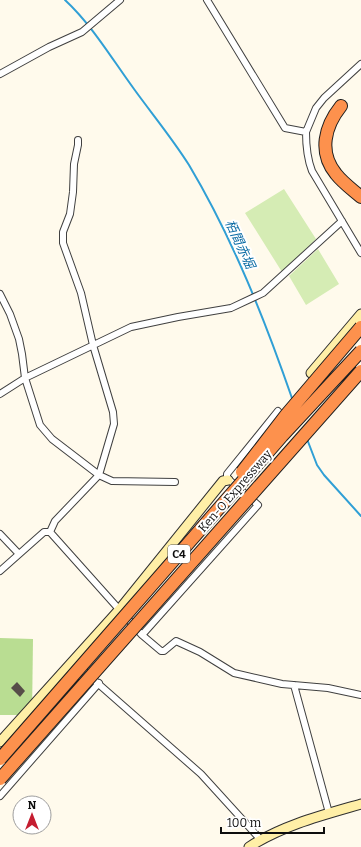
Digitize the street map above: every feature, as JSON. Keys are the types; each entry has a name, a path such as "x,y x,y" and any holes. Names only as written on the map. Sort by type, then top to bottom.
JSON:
{"highway":[{"path":"341,106 328,126 326,140 327,156 330,165 336,174 361,198"},
{"path":"194,537 282,420 361,327"},
{"name":"Ken-O Expressway","path":"0,759 282,436 361,351"},
{"name":"Ken-O Expressway","path":"0,779 361,371"},
{"path":"316,421 361,377"}],"street":[{"path":"0,74 49,47 82,32 120,0"},
{"path":"207,0 285,128 306,132"},
{"path":"361,64 324,98 316,108 306,132 307,159 312,171 361,253"},
{"path":"50,532 55,521 99,475 114,428 114,416 93,345 81,293 62,238 70,214 73,192 74,164 78,140"},
{"path":"0,394 25,378 131,327 231,308 263,293 342,221"},
{"path":"0,294 10,314 19,339 25,378 40,425 52,439 99,475 112,481 175,482"},
{"path":"311,373 361,314"},
{"path":"142,635 258,505 228,480 227,474 278,410"},
{"path":"0,742 119,610 223,481 228,480"},
{"path":"0,571 44,532 50,532 142,635 161,650 164,650 176,641 200,652 234,672 282,684 328,688 361,695"},
{"path":"0,534 19,554"},
{"path":"72,661 99,683 201,774 261,840"},
{"path":"0,796 99,683"},
{"path":"294,685 329,813"},
{"path":"249,847 294,825 361,804"}],"green space":[{"path":"284,189 316,239 282,272 245,213"},
{"path":"318,249 339,284 306,305 289,276"},
{"path":"0,638 33,639 32,715 0,715"}],"building":[{"path":"17,682 25,691 20,697 11,688"}],"waterway":[{"name":"栢間赤堀","path":"65,0 93,31 176,145 205,193 247,280 293,401"},
{"name":"栢間赤堀","path":"307,439 317,465 324,475 361,516"}]}
